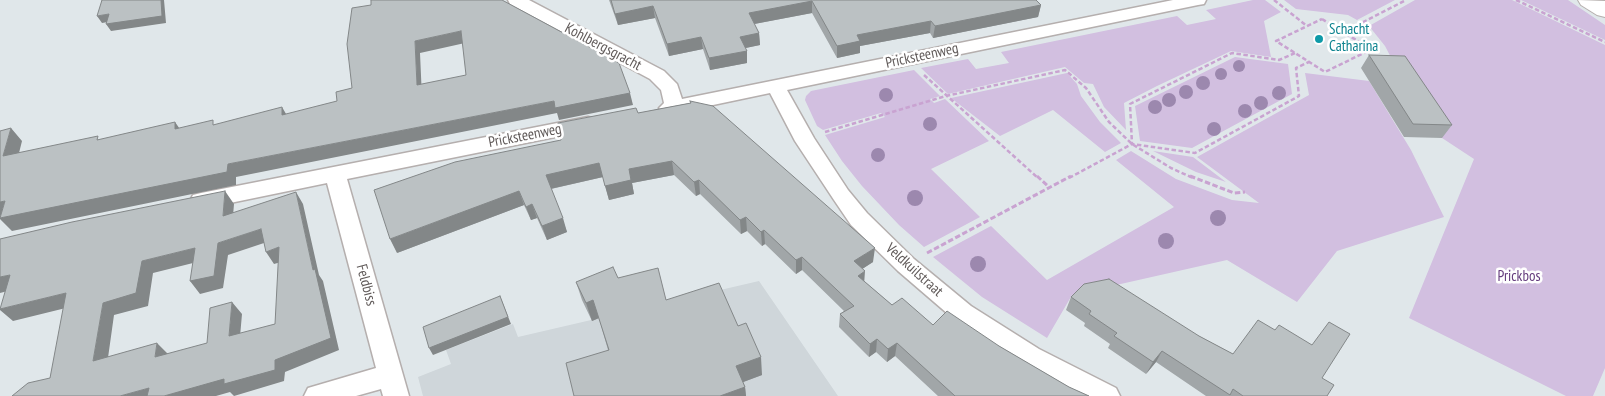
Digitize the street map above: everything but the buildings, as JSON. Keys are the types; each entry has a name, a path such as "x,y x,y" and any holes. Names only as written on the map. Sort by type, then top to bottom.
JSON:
{"street":[{"name":"Kohlbergsgracht","path":"516,0 657,75 670,88 675,107"},
{"name":"Pricksteenweg","path":"646,113 1198,0"},
{"path":"1589,0 1605,10"},
{"name":"Veldkuilstraat","path":"776,86 803,137 828,177 859,219 921,279 963,313 1030,356 1107,396"},
{"name":"Pricksteenweg","path":"180,205 607,120"},
{"name":"Feldbiss","path":"335,174 393,386"},
{"path":"317,396 393,386"}],"path":[{"path":"1274,0 1308,26"},
{"path":"1344,32 1406,0"},
{"path":"1516,0 1605,42"},
{"path":"1322,19 1344,32 1372,49 1325,72 1276,41 1322,19"},
{"path":"1132,144 1130,104 1232,54 1279,60 1295,53"},
{"path":"910,59 916,68 946,96 1050,188"},
{"path":"928,253 1132,144 1195,153 1298,96 1296,68 1309,62"},
{"path":"803,137 946,96 1065,70 1086,88 1100,111 1132,144 1146,154 1190,177 1234,193 1245,192"}],"shaded area":[{"path":"759,281 838,396 423,396 418,377 451,364 446,350 513,324 518,337"}],"green space":[{"path":"1253,0 1265,0 1281,12 1264,21 1271,57 1231,51 1157,86 1124,103 1126,130 1104,107 1093,84 1084,83 1065,67 948,94 921,68 968,59 976,69 1009,63 1001,52 1177,16 1187,25 1216,19 1206,10"},
{"path":"1284,0 1395,0 1357,20 1348,15 1296,9"},
{"name":"Prickbos","path":"1415,0 1512,0 1605,45 1605,368 1593,396 1566,396 1409,318 1474,159 1442,138 1397,69 1385,46 1369,26"},
{"path":"1521,0 1568,0 1605,25 1605,40"},
{"path":"1235,57 1288,64 1292,94 1192,148 1140,141 1135,106"},
{"path":"914,70 940,96 930,99 934,103 945,99 989,141 931,169 980,217 924,247 899,225 862,186 842,161 825,135 885,117 881,113 823,130 817,126 805,100 811,91"},
{"path":"1067,73 1077,84 1081,96 1100,122 1121,143 1105,152 1053,110 1000,136 951,98"},
{"path":"1305,73 1369,81 1411,150 1444,217 1337,251 1297,302 1227,260 1072,295 1047,338 982,297 933,257 991,226 1047,280 1174,207 1116,160 1131,151 1176,179 1232,200 1259,203 1197,157 1309,95"},
{"path":"1153,151 1193,157 1226,182 1196,172"}],"place":[{"name":"Schacht Catharina","path":"1319,39"}]}
